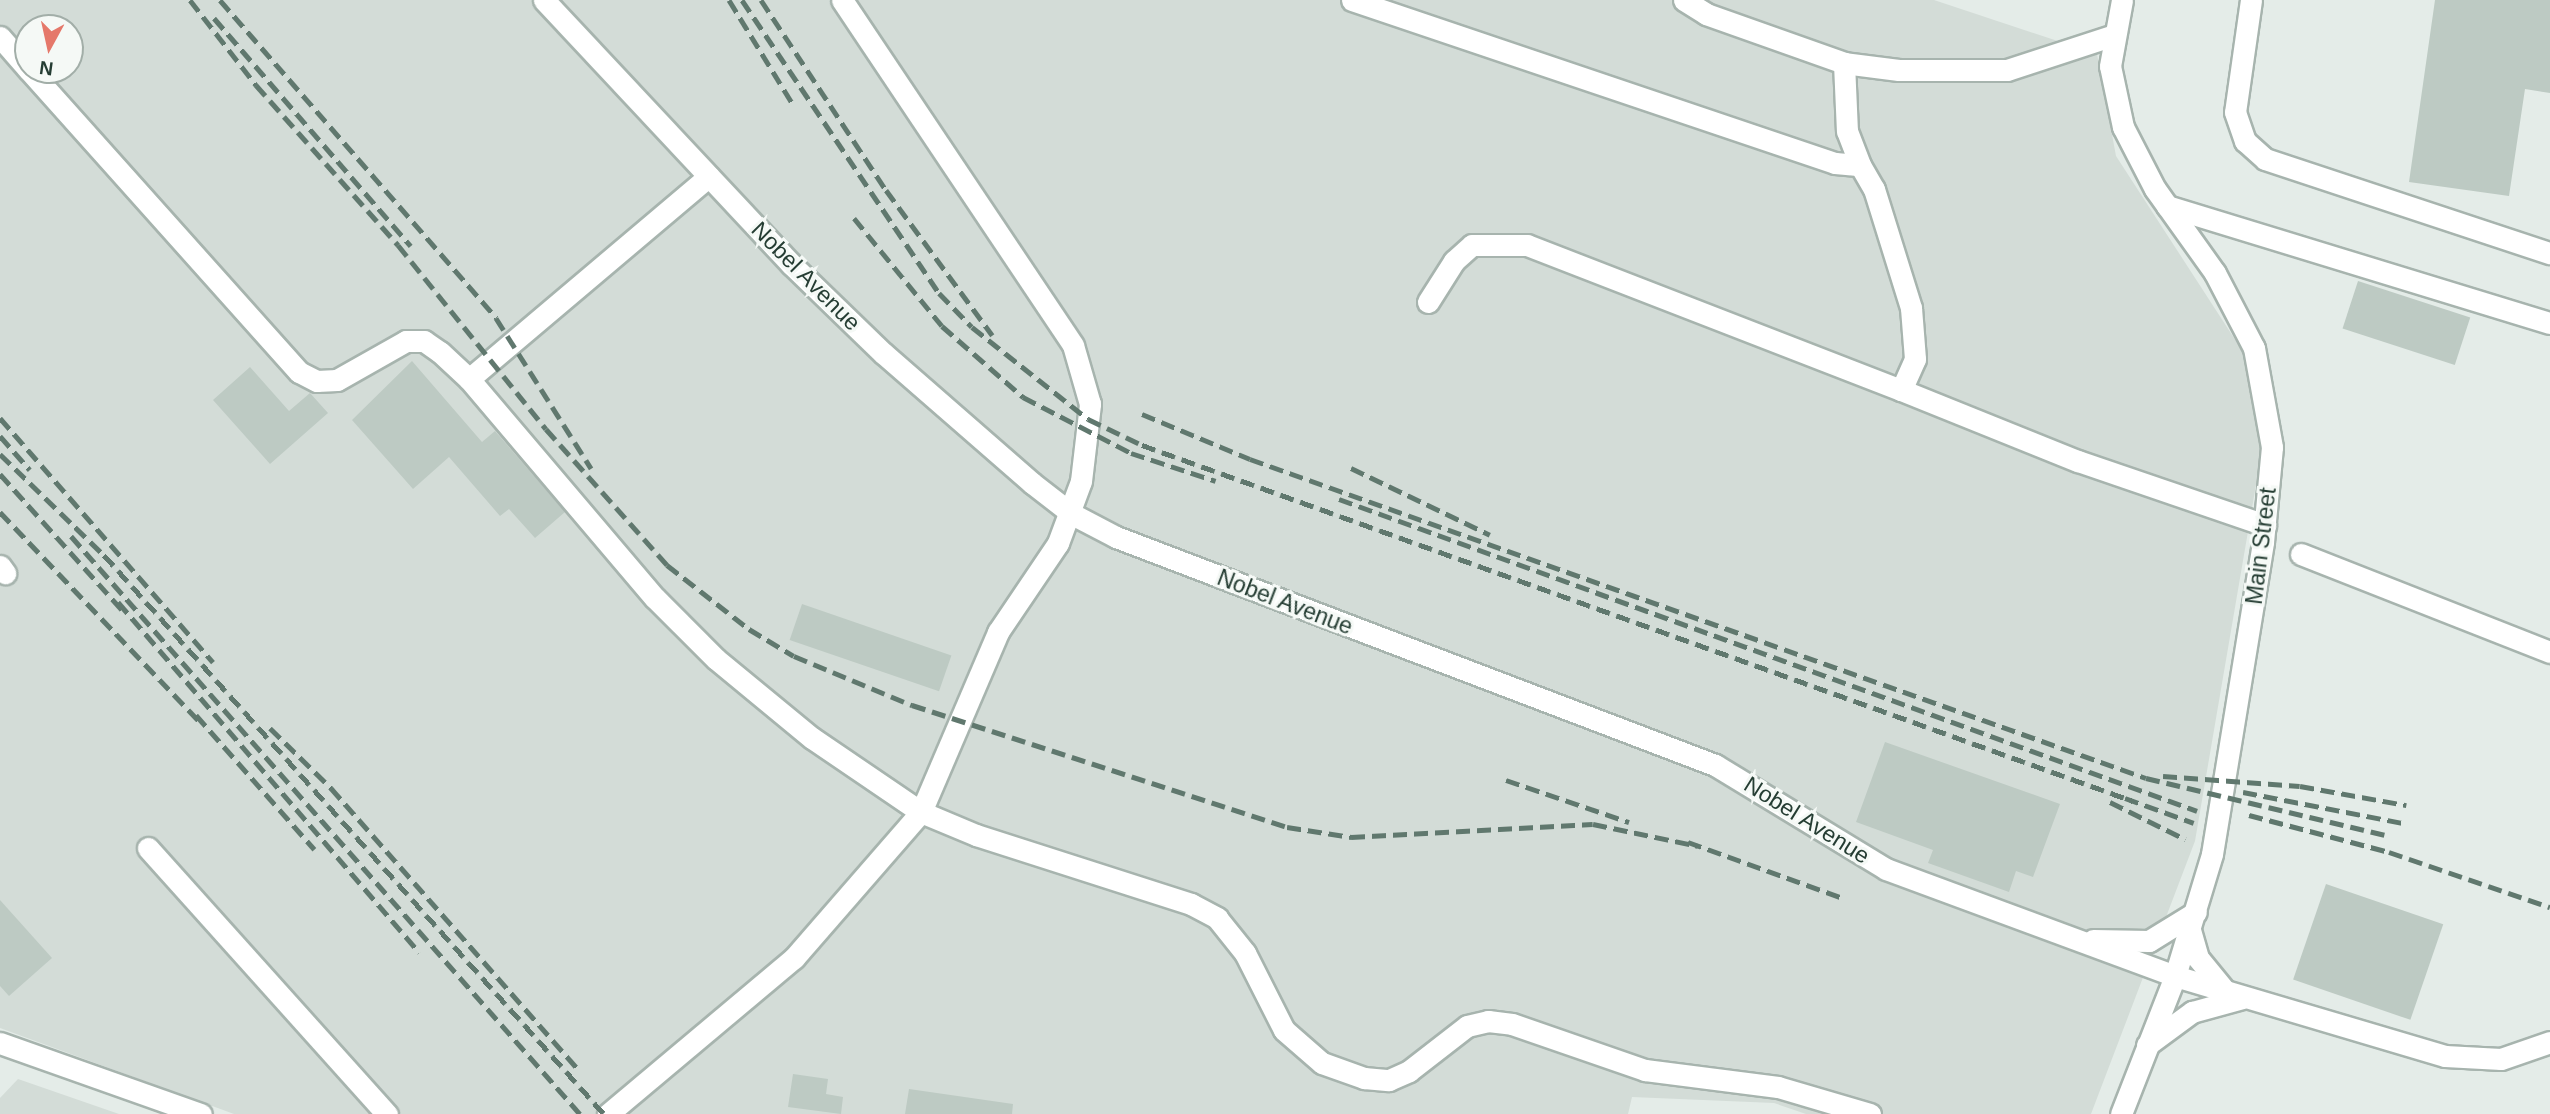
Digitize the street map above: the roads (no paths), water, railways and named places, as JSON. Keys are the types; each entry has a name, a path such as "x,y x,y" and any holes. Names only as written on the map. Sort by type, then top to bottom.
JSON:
{"street":[{"name":"Nobel Avenue","path":"544,0 709,176 883,353 1072,514 1168,558 1715,765 1885,869 2070,939 2175,976 2445,1056 2501,1059 2550,1042"},
{"path":"608,1114 794,958 921,812 998,632 1072,514 1090,404 1073,345 842,0"},
{"path":"1352,0 1835,163 1860,165"},
{"path":"1684,0 1706,14 1844,63 1965,74 2007,70 2111,36"},
{"name":"Main Street","path":"2121,1114 2175,976 2193,921 2223,806 2265,525 2272,447 2262,376 2215,273 2167,206 2123,127 2110,66 2111,36 2122,0"},
{"path":"2251,0 2235,112 2245,141 2265,159 2550,253"},
{"path":"0,37 14,52"},
{"path":"1844,63 1847,131 1860,165 1874,189 1911,308 1915,359 1901,390"},
{"path":"42,84 299,372 317,381 337,380 390,347 424,341 469,379 655,598 716,659 862,776 921,812 976,835 1191,904 1217,918 1245,953 1284,1030 1342,1072 1389,1080 1409,1071 1467,1026 1488,1021 1513,1024 1645,1070 1778,1087 1857,1112"},
{"path":"469,379 709,176"},
{"path":"2167,206 2550,323"},
{"path":"1428,302 1454,261 1472,245 1527,245 2078,461 2265,525"},
{"path":"2301,554 2550,652"},
{"path":"148,848 387,1114"},
{"path":"2070,939 2149,940 2193,921 2197,958 2225,991"},
{"path":"2145,1047 2192,1012 2247,998"},
{"path":"0,1043 201,1114"}],"railway":[{"path":"190,0 256,85 398,245 546,429 667,565 749,629 794,656 912,705 1287,827 1351,837 1593,824 1698,846"},
{"path":"220,0 496,318 591,468"},
{"path":"729,0 794,106"},
{"path":"742,0 939,293 972,327 1088,419 1142,445 2133,801"},
{"path":"761,0 886,190 992,335"},
{"path":"214,18 411,246"},
{"path":"854,218 942,326 1023,397 1131,453 1216,481"},
{"path":"1142,414 1250,459 2146,778 2385,835"},
{"path":"0,418 213,662"},
{"path":"0,436 30,470"},
{"path":"0,454 104,555 604,1114"},
{"path":"1351,468 1490,535"},
{"path":"0,474 123,611"},
{"path":"1339,499 2197,811"},
{"path":"0,512 201,723"},
{"path":"71,536 580,1114"},
{"path":"118,602 419,952"},
{"path":"196,715 314,849"},
{"path":"270,728 331,788 580,1071"},
{"path":"2163,776 2300,786 2406,805"},
{"path":"1506,780 1629,822"},
{"path":"2243,792 2402,823"},
{"path":"2125,798 2194,823"},
{"path":"2110,802 2185,839"},
{"path":"2249,815 2389,852 2550,907"},
{"path":"1688,842 1843,898"}]}
